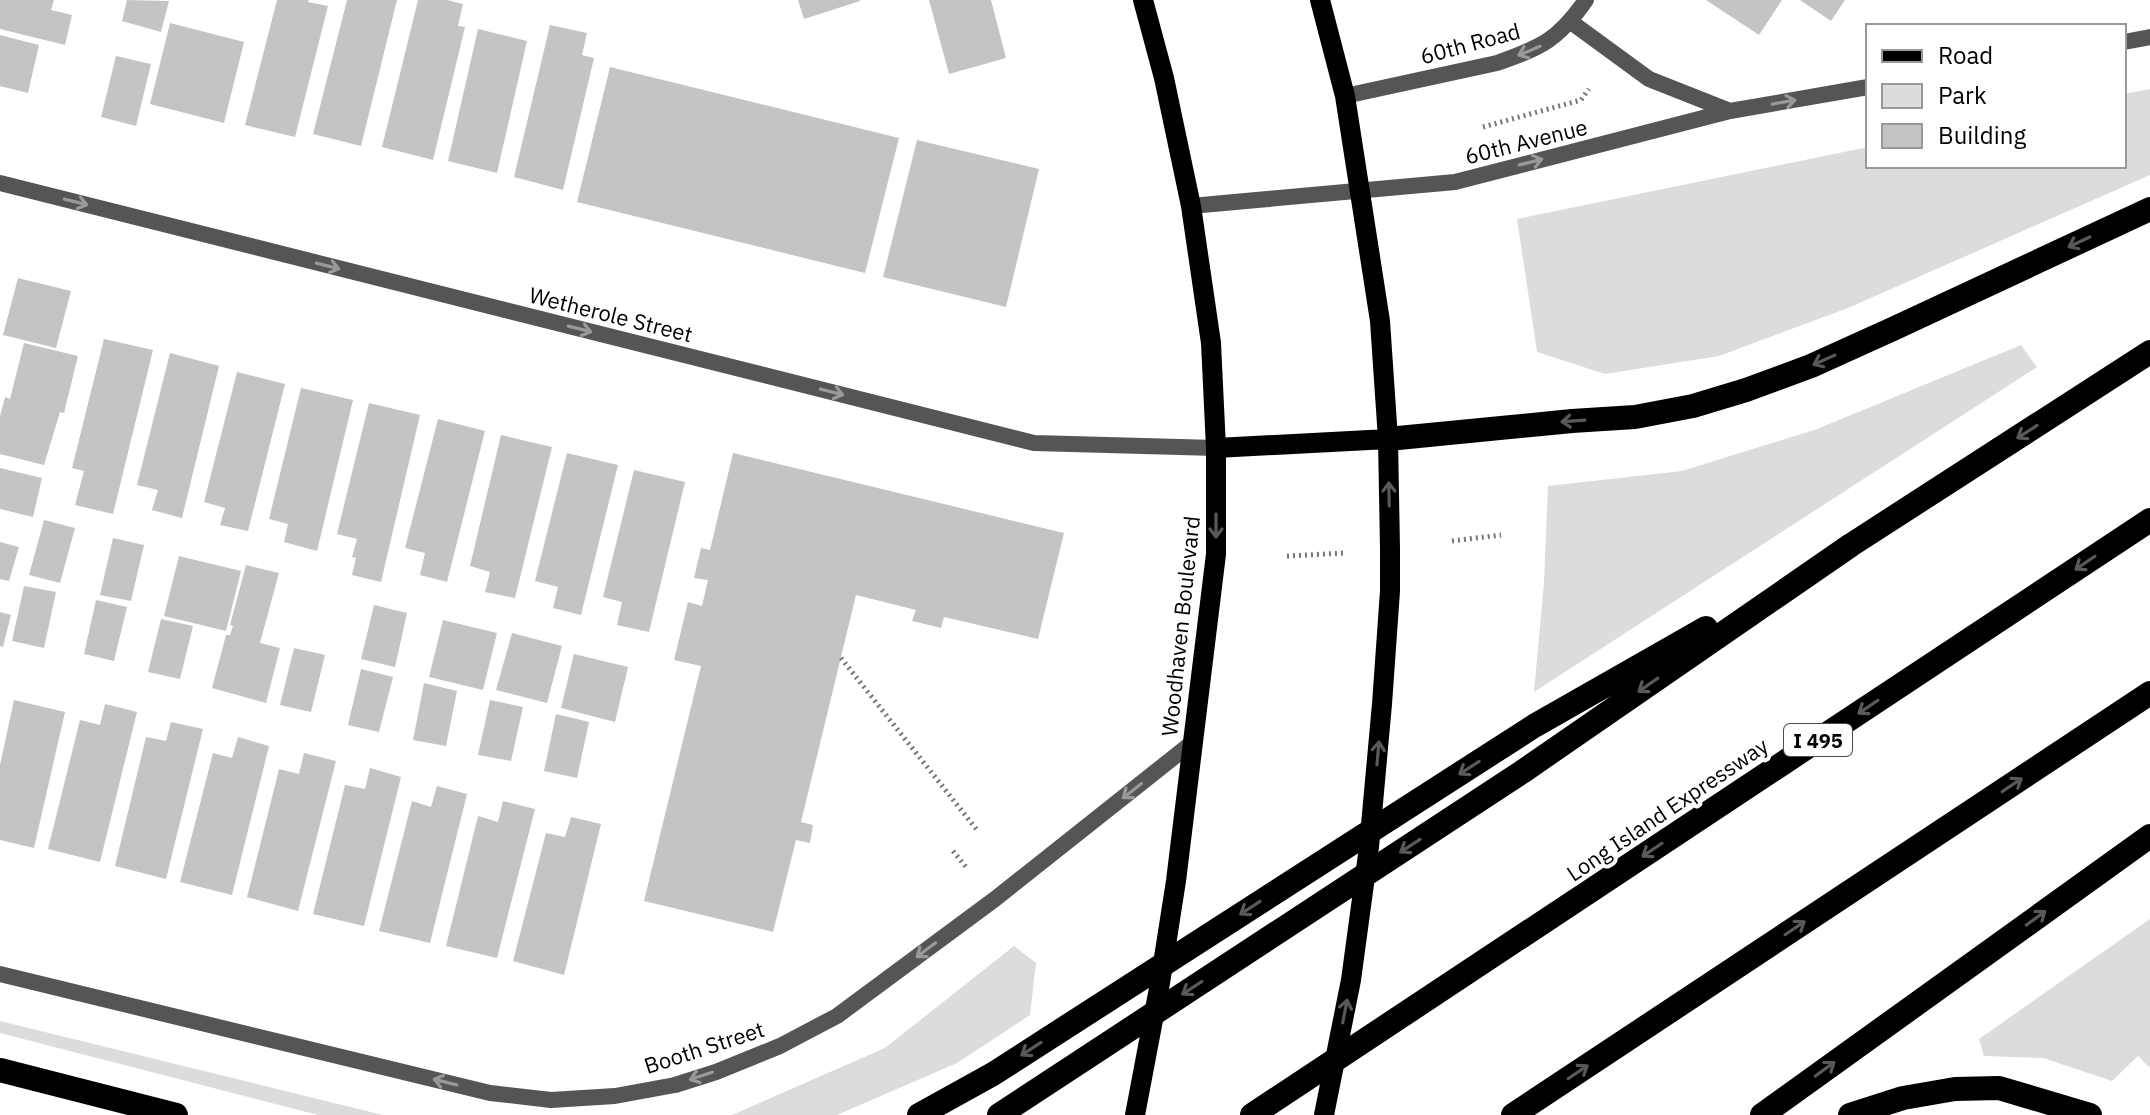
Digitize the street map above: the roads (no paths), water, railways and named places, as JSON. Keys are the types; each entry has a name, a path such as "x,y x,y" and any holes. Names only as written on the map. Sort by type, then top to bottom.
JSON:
{"highway":[{"path":"1388,439 1635,417 1693,406 1839,353 2150,209"},
{"path":"999,1115 1522,772 1851,545 2150,352"},
{"name":"Long Island Expressway","path":"1252,1115 2150,520"},
{"path":"919,1115 993,1074 1534,726 1851,545"},
{"path":"1513,1115 2150,693"},
{"path":"1762,1115 2150,836"},
{"path":"0,1070 176,1115"},
{"path":"1850,1115 1903,1098 1955,1089 1999,1088 2090,1115"}],"main road":[{"name":"Woodhaven Boulevard","path":"1135,1115 1167,939 1216,554 1216,448 1211,343 1191,206 1164,78 1143,0"},
{"path":"1320,0 1345,96 1380,321 1388,439 1390,591 1369,847 1351,980 1324,1115"},
{"path":"1216,448 1388,439"}],"street":[{"name":"60th Road","path":"1345,96 1497,63 1545,44 1571,22 1586,0"},
{"path":"1571,22 1649,79 1730,111"},
{"path":"2126,42 2150,37"},
{"name":"60th Avenue","path":"1191,206 1455,182 1730,111 1866,87"},
{"name":"Wetherole Street","path":"0,183 1034,443 1216,448"},
{"name":"Booth Street","path":"0,974 490,1093 551,1100 615,1096 675,1085 780,1046 837,1016 995,899 1193,742"}]}
